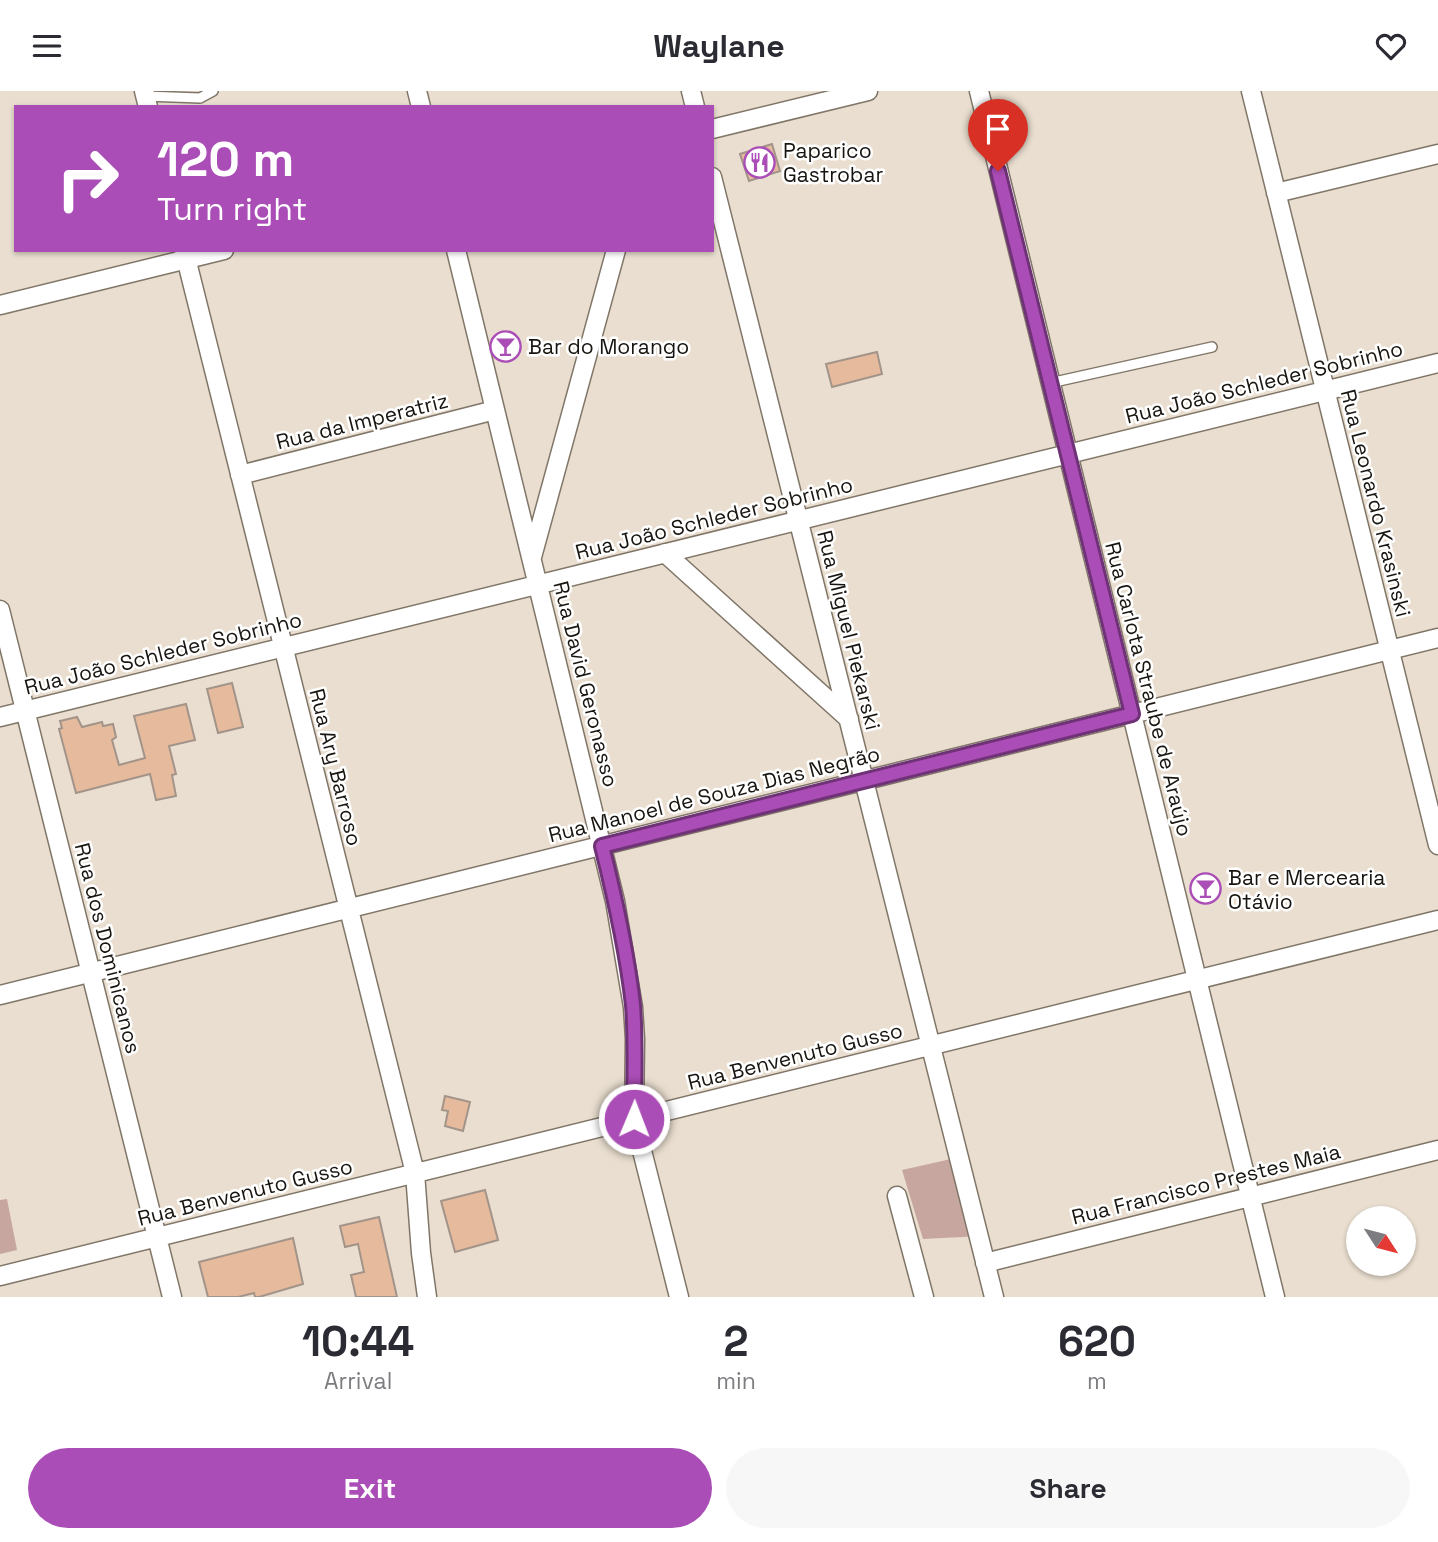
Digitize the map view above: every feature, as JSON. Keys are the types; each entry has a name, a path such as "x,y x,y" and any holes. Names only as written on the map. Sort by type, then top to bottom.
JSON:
{"street":[{"path":"714,129 868,91"},
{"name":"Rua Carlota Straube de Araújo","path":"979,91 1275,1297"},
{"name":"Rua Leonardo Krasinski","path":"1251,91 1438,845"},
{"path":"1276,193 1438,154"},
{"name":"Rua Miguel Piekarski","path":"714,185 993,1297"},
{"path":"0,305 185,255 208,252"},
{"name":"Rua David Geronasso","path":"456,252 622,936 632,996 635,1039 634,1119 679,1297"},
{"path":"531,558 616,252"},
{"name":"Rua Ary Barroso","path":"185,255 415,1173 427,1297"},
{"name":"Rua João Schleder Sobrinho","path":"0,717 1438,363"},
{"name":"Rua da Imperatriz","path":"240,475 495,410"},
{"path":"665,553 849,719"},
{"name":"Rua dos Dominicanos","path":"0,610 172,1297"},
{"name":"Rua Manoel de Souza Dias Negrão","path":"0,995 1438,638"},
{"name":"Rua Benvenuto Gusso","path":"0,1276 1438,920"},
{"name":"Rua Francisco Prestes Maia","path":"985,1262 1438,1150"},
{"path":"897,1196 924,1297"}],"lane":[{"path":"145,98 200,97 214,91"},
{"path":"1050,383 1212,347"}],"shaded area":[{"path":"960,1157 982,1236 923,1239 902,1170"},
{"path":"7,1199 17,1250 0,1254 0,1200"}],"building":[{"name":"Paparico Gastrobar","path":"772,144 780,171 749,181 740,154"},
{"path":"877,352 882,374 832,387 826,364"},
{"path":"232,683 243,727 218,733 207,689"},
{"path":"186,704 195,740 169,746 176,774 172,775 176,796 156,800 150,774 76,793 59,729 62,728 60,721 77,717 82,727 102,722 103,726 113,724 116,737 112,740 119,765 145,758 134,716"},
{"path":"445,1096 470,1102 463,1131 445,1126 448,1111 442,1110"},
{"path":"485,1190 498,1240 455,1252 441,1201"},
{"path":"379,1217 397,1297 356,1297 351,1275 364,1272 358,1244 345,1247 340,1226"},
{"path":"293,1238 303,1284 259,1297 255,1297 254,1293 238,1297 208,1297 199,1262"}],"place":[{"name":"Paparico Gastrobar","path":"760,162"},
{"name":"Bar do Morango","path":"505,346"},
{"name":"Bar e Mercearia Otávio","path":"1205,889"}],"route":[{"path":"634,1119 633,1007 622,936 602,846 1132,714 998,171"}]}
